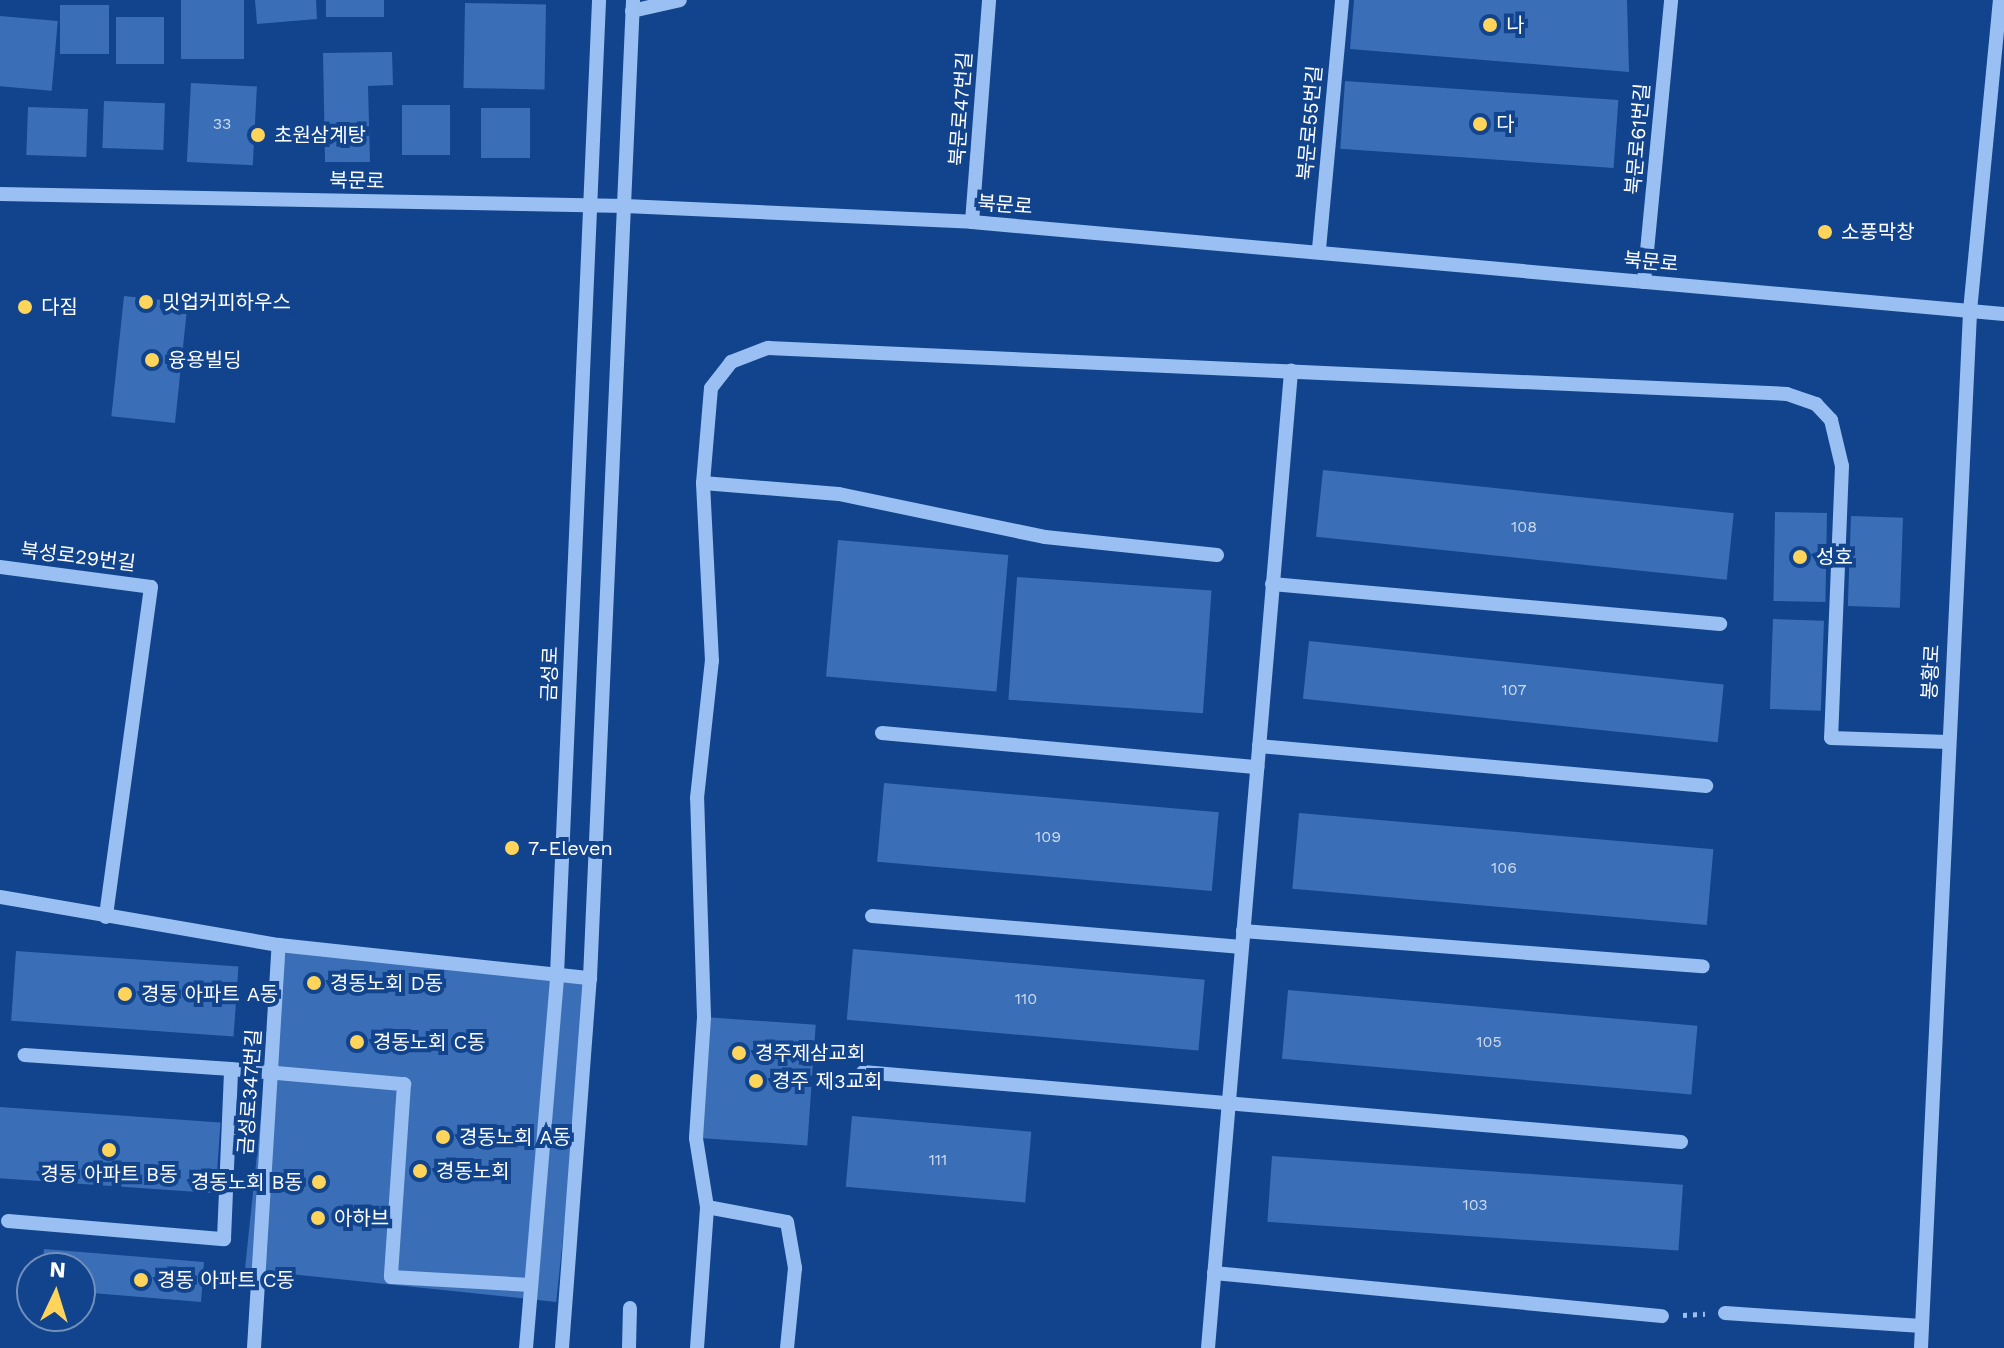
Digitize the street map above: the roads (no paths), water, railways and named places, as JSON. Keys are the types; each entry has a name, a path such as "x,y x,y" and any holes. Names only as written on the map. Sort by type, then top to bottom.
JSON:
{"street":[{"name":"금성로","path":"526,1348 557,975 599,0"},
{"path":"562,1348 590,978 633,5 680,0"},
{"name":"북문로47번길","path":"972,222 989,0"},
{"name":"북문로55번길","path":"1319,249 1342,0"},
{"name":"북문로61번길","path":"1644,282 1671,0"},
{"name":"봉황로","path":"1921,1348 1970,311 2000,0"},
{"name":"북문로","path":"0,194 625,206 972,222 1319,249 2004,314"},
{"path":"697,1348 707,1207 696,1138 704,1017 697,798 712,661 703,483 711,388 731,362 768,348 1787,394 1816,404 1831,420 1842,466 1831,738 1948,742"},
{"path":"1208,1348 1291,371"},
{"path":"703,483 839,494 1045,537 1217,555"},
{"name":"북성로29번길","path":"0,567 151,587 106,917"},
{"path":"1272,584 1720,624"},
{"path":"882,733 1257,767"},
{"path":"1259,746 1706,786"},
{"path":"0,897 279,945 590,978"},
{"path":"872,916 1242,947"},
{"path":"1243,931 1703,966"},
{"name":"금성로347번길","path":"255,1342 279,945"},
{"path":"24,1055 271,1071 404,1084 391,1277 531,1285"},
{"path":"8,1221 224,1239 231,1069"},
{"path":"863,1072 1681,1142"},
{"path":"707,1207 787,1222 795,1268 787,1348"},
{"path":"1214,1273 1662,1316"},
{"path":"629,1348 630,1308"},
{"path":"1725,1313 1922,1326"}],"place":[{"name":"나","path":"1490,25"},
{"name":"다","path":"1480,124"},
{"name":"초원삼계탕","path":"258,135"},
{"name":"소풍막창","path":"1825,232"},
{"name":"밋업커피하우스","path":"146,302"},
{"name":"다짐","path":"25,307"},
{"name":"융용빌딩","path":"152,360"},
{"name":"성호","path":"1800,557"},
{"name":"7-Eleven","path":"512,848"},
{"name":"경동노회 D동","path":"314,983"},
{"name":"경동 아파트 A동","path":"125,994"},
{"name":"경동노회 C동","path":"357,1042"},
{"name":"경주제삼교회","path":"739,1053"},
{"name":"경주 제3교회","path":"756,1081"},
{"name":"경동노회 A동","path":"443,1137"},
{"name":"경동 아파트 B동","path":"109,1150"},
{"name":"경동노회","path":"420,1171"},
{"name":"경동노회 B동","path":"319,1182"},
{"name":"아하브","path":"318,1218"},
{"name":"경동 아파트 C동","path":"141,1280"}]}
